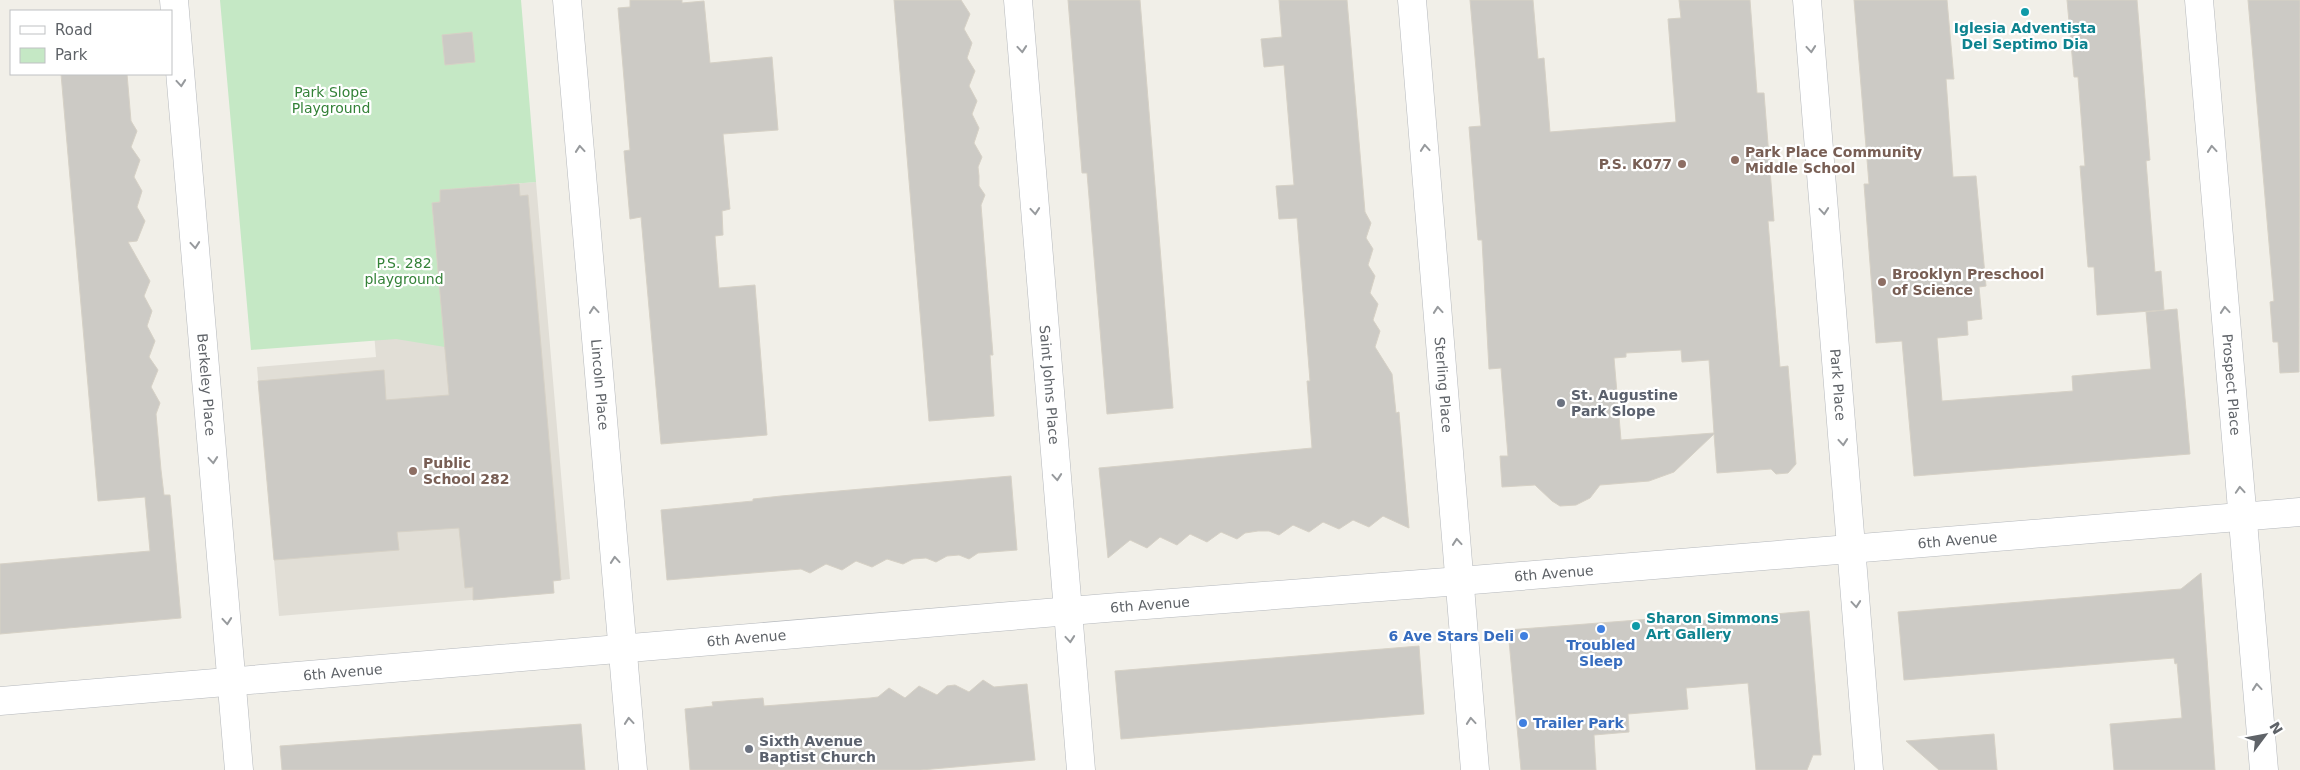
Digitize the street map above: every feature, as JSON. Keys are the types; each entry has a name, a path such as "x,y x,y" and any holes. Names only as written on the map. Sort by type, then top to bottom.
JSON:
{"street":[{"name":"Berkeley Place","path":"174,0 239,770"},
{"name":"Lincoln Place","path":"567,0 633,770"},
{"name":"Saint Johns Place","path":"1018,0 1081,770"},
{"name":"Sterling Place","path":"1412,0 1475,770"},
{"name":"Park Place","path":"1807,0 1869,770"},
{"name":"Prospect Place","path":"2199,0 2264,770"},
{"name":"6th Avenue","path":"0,701 1068,611 2300,512"}],"shaded area":[{"name":"Public School 282","path":"536,182 570,579 553,581 554,593 279,616 257,367 376,357 363,196"}],"green space":[{"name":"Park Slope Playground","path":"220,0 521,0 536,182 440,190 440,202 432,203 445,347 396,339 251,350"}],"building":[{"path":"630,0 682,0 682,3 704,1 710,63 772,57 778,130 723,134 730,209 722,211 723,235 715,236 719,288 755,285 767,435 661,444 641,217 630,219 624,151 630,150 618,8 630,7"},
{"path":"894,0 961,0 970,14 964,29 972,43 967,58 975,71 969,86 977,101 972,114 979,128 974,143 982,157 978,167 979,186 985,195 981,205 993,355 990,355 994,416 929,421"},
{"path":"1068,0 1140,0 1173,408 1107,414 1087,173 1082,173"},
{"path":"1279,0 1347,0 1365,212 1371,223 1366,238 1373,249 1368,265 1375,276 1370,293 1378,304 1373,320 1380,331 1375,347 1392,374 1396,413 1399,412 1409,528 1383,516 1369,527 1353,520 1339,529 1323,522 1309,532 1293,525 1279,535 1269,531 1258,531 1245,533 1237,539 1221,532 1207,542 1190,534 1177,545 1160,537 1147,548 1130,540 1108,558 1099,468 1312,448 1307,381 1310,381 1297,218 1279,219 1276,186 1294,185 1284,65 1264,67 1261,39 1282,37"},
{"path":"1470,0 1533,0 1538,59 1544,58 1550,132 1676,122 1668,19 1681,18 1679,0 1750,0 1757,93 1764,93 1774,221 1768,221 1780,367 1788,366 1796,464 1788,473 1776,474 1771,469 1717,473 1714,434 1674,472 1649,481 1600,485 1590,498 1576,505 1560,506 1535,485 1502,487 1500,456 1508,456 1501,368 1489,369 1482,240 1478,240 1469,127 1481,126","holes":["1681,350 1682,362 1709,360 1714,433 1621,440 1614,358 1626,357 1626,353"]},
{"path":"1854,0 1947,0 1954,79 1946,79 1953,177 1976,176 1986,286 1979,287 1982,319 1967,321 1968,335 1937,338 1942,401 2073,391 2072,376 2151,369 2146,312 2177,309 2190,454 1914,476 1902,341 1876,343 1864,184 1869,184"},
{"path":"2067,0 2137,0 2150,160 2146,161 2155,272 2161,271 2164,310 2097,315 2094,267 2088,267 2080,166 2085,166 2078,77 2074,77"},
{"path":"2248,0 2300,0 2299,372 2280,373 2278,342 2273,342 2270,302 2274,301"},
{"path":"472,32 475,62 445,65 442,35"},
{"path":"61,75 127,75 131,121 137,131 131,147 140,160 134,177 142,191 137,207 145,221 137,241 128,242 150,281 144,296 152,311 147,326 155,341 149,357 158,370 151,387 160,403 156,414 161,470 164,495 170,495 181,618 0,634 0,564 150,551 145,497 98,501"},
{"name":"Public School 282","path":"519,184 520,196 528,195 561,580 553,581 554,593 473,600 473,587 465,588 459,528 397,532 399,550 274,560 258,381 384,370 386,400 449,395 432,203 440,202 440,190"},
{"path":"1011,476 1017,550 978,553 969,559 959,555 947,556 936,562 926,558 913,559 903,564 887,559 872,567 856,561 842,570 826,564 810,573 801,569 667,580 661,510 753,501 753,499 781,496"},
{"path":"2201,573 2215,770 2114,770 2110,724 2182,718 2177,663 2175,664 2174,658 1904,680 1898,612 2181,589"},
{"path":"1809,611 1821,755 1813,755 1807,770 1756,770 1748,683 1686,688 1688,709 1628,714 1629,732 1594,735 1596,770 1521,770 1508,630 1651,619 1651,625"},
{"path":"1419,646 1424,714 1121,739 1115,671"},
{"path":"983,680 994,687 1027,684 1035,760 921,770 690,770 685,709 713,706 712,702 763,698 764,706 870,698 878,697 889,688 905,698 919,686 937,695 947,686 955,685 969,692"},
{"path":"581,724 585,770 282,770 280,746"},
{"path":"1994,734 1997,770 1939,770 1906,741"}],"place":[{"name":"Iglesia Adventista Del Septimo Dia","path":"2025,12"},
{"name":"Park Place Community Middle School","path":"1735,160"},
{"name":"P.S. K077","path":"1682,164"},
{"name":"Brooklyn Preschool of Science","path":"1882,282"},
{"name":"St. Augustine Park Slope","path":"1561,403"},
{"name":"Public School 282","path":"413,471"},
{"name":"Sharon Simmons Art Gallery","path":"1636,626"},
{"name":"Troubled Sleep","path":"1601,629"},
{"name":"6 Ave Stars Deli","path":"1524,636"},
{"name":"Trailer Park","path":"1523,723"},
{"name":"Sixth Avenue Baptist Church","path":"749,749"}],"park label":[{"name":"P.S. 282 playground","path":"404,272"}]}
